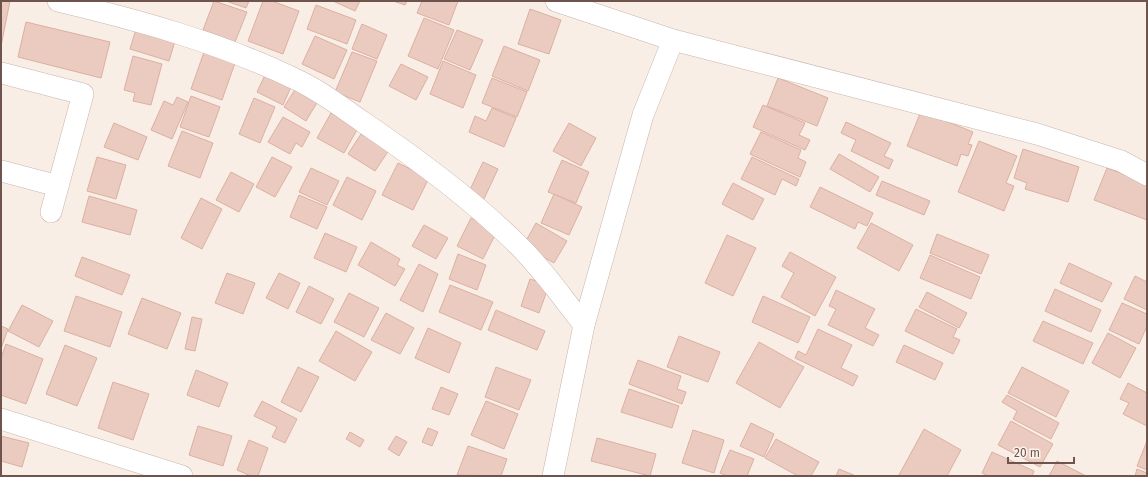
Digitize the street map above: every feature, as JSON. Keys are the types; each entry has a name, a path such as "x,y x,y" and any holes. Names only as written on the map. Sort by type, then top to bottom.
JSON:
{"street":[{"path":"58,1 167,29 243,56 295,78 379,133 421,163 478,209 516,242 541,269 584,325"},
{"path":"556,1 673,40 1037,134 1121,161 1147,175"},
{"path":"553,476 584,325 643,115 673,40"},
{"path":"1,73 83,94 52,212"},
{"path":"1,171 58,186"},
{"path":"1,419 182,476"}],"building":[{"path":"1,1 10,1 1,46"},
{"path":"214,1 247,12 235,42 203,30"},
{"path":"226,1 249,1 246,8"},
{"path":"263,1 272,1 299,11 283,54 248,41"},
{"path":"333,1 360,1 355,11"},
{"path":"393,1 407,1 405,5"},
{"path":"422,1 458,1 449,25 417,13"},
{"path":"316,5 356,20 347,44 307,29"},
{"path":"530,9 561,20 549,54 518,44"},
{"path":"424,18 454,30 438,69 408,56"},
{"path":"26,22 110,42 101,78 18,57"},
{"path":"362,24 387,35 377,59 352,49"},
{"path":"136,29 175,41 169,61 130,49"},
{"path":"457,30 483,40 470,70 444,59"},
{"path":"315,36 347,50 334,79 302,64"},
{"path":"504,46 540,60 528,91 492,76"},
{"path":"204,52 235,63 222,100 191,89"},
{"path":"352,52 377,61 360,102 335,92"},
{"path":"133,56 162,64 151,105 133,101 135,93 124,90"},
{"path":"443,61 476,75 463,108 430,94"},
{"path":"401,64 428,77 416,100 389,86"},
{"path":"265,75 291,87 283,105 257,92"},
{"path":"492,78 527,92 517,117 482,103"},
{"path":"778,78 828,98 817,126 767,106"},
{"path":"296,88 318,101 306,121 284,107"},
{"path":"191,96 220,107 209,137 180,127"},
{"path":"177,97 188,102 172,139 151,130 164,101 173,105"},
{"path":"254,98 275,107 260,143 239,134"},
{"path":"763,105 805,123 799,135 810,140 805,150 753,127"},
{"path":"492,108 516,118 504,147 469,132 475,116 486,121"},
{"path":"921,111 973,132 968,144 972,145 968,156 961,154 957,166 907,146"},
{"path":"331,113 358,128 344,153 317,138"},
{"path":"283,117 310,132 302,147 296,143 290,154 268,142"},
{"path":"846,122 891,143 884,156 893,160 889,169 851,151 856,140 841,133"},
{"path":"114,123 147,137 138,160 104,147"},
{"path":"569,123 596,138 581,166 553,151"},
{"path":"182,131 213,143 200,178 168,166"},
{"path":"761,132 801,150 798,158 806,162 800,177 750,154"},
{"path":"361,134 389,150 375,171 348,154"},
{"path":"979,141 1017,156 1006,183 1014,186 1004,211 958,192"},
{"path":"1023,149 1079,167 1068,202 1025,189 1027,183 1014,178"},
{"path":"839,154 879,177 870,192 830,169"},
{"path":"97,157 126,165 116,199 87,191"},
{"path":"272,157 292,167 275,197 256,187"},
{"path":"752,157 799,179 796,186 782,179 775,195 741,179"},
{"path":"562,160 589,172 576,203 548,192"},
{"path":"483,162 498,169 482,203 467,196"},
{"path":"398,163 429,178 413,210 382,195"},
{"path":"311,168 339,181 327,205 299,192"},
{"path":"1107,168 1147,183 1147,220 1094,200"},
{"path":"231,172 254,184 239,212 216,200"},
{"path":"347,177 376,191 362,220 333,205"},
{"path":"882,181 930,201 924,215 876,195"},
{"path":"733,183 764,199 753,220 722,204"},
{"path":"820,187 873,213 867,226 858,222 855,229 810,207"},
{"path":"554,194 582,207 569,235 541,223"},
{"path":"299,195 327,207 317,229 290,217"},
{"path":"89,196 137,210 130,235 82,222"},
{"path":"201,198 222,209 202,249 181,238"},
{"path":"471,218 497,231 483,259 457,246"},
{"path":"536,223 567,241 554,263 523,246"},
{"path":"871,223 913,245 899,271 857,248"},
{"path":"424,225 448,238 436,259 412,246"},
{"path":"325,233 357,247 346,272 314,258"},
{"path":"937,234 989,255 981,274 930,253"},
{"path":"727,235 756,248 733,296 705,283"},
{"path":"371,242 400,259 397,265 405,269 395,286 358,265"},
{"path":"790,252 836,277 815,316 781,297 794,273 782,266"},
{"path":"458,254 486,265 477,290 449,279"},
{"path":"930,255 980,277 971,299 920,278"},
{"path":"82,257 130,275 122,295 75,276"},
{"path":"1069,263 1112,283 1102,302 1060,283"},
{"path":"419,264 438,274 423,312 400,300"},
{"path":"227,273 255,283 243,314 215,303"},
{"path":"279,273 300,283 288,309 266,298"},
{"path":"1135,276 1147,282 1147,310 1124,299"},
{"path":"530,279 549,285 539,313 521,306"},
{"path":"450,285 493,302 481,330 439,312"},
{"path":"309,286 334,299 321,324 296,312"},
{"path":"1055,289 1101,310 1091,332 1045,311"},
{"path":"836,290 875,309 865,328 879,335 873,346 828,325 836,309 829,306"},
{"path":"927,292 967,313 959,328 919,307"},
{"path":"349,293 379,308 364,337 334,322"},
{"path":"76,296 122,312 110,347 64,331"},
{"path":"763,296 810,317 798,343 752,322"},
{"path":"142,298 181,313 167,349 128,334"},
{"path":"1122,303 1147,314 1147,326 1139,344 1109,330"},
{"path":"22,305 53,321 39,347 8,331"},
{"path":"916,309 957,329 953,337 960,340 953,354 905,331"},
{"path":"496,310 545,331 537,350 488,330"},
{"path":"386,313 414,328 400,354 371,340"},
{"path":"192,317 202,319 195,351 185,349"},
{"path":"1043,321 1093,343 1083,364 1033,341"},
{"path":"1,326 8,329 1,349"},
{"path":"428,328 461,343 449,373 415,358"},
{"path":"818,329 852,345 841,368 858,376 853,386 795,358 798,351 806,355"},
{"path":"336,331 372,352 355,381 319,361"},
{"path":"1108,333 1136,348 1120,378 1092,363"},
{"path":"679,336 720,352 708,382 667,367"},
{"path":"759,342 804,367 780,408 736,383"},
{"path":"6,344 43,359 26,404 1,395 1,358"},
{"path":"65,345 97,358 77,406 46,394"},
{"path":"904,345 943,363 935,380 896,362"},
{"path":"638,360 681,376 677,389 686,392 682,404 629,384"},
{"path":"298,367 319,377 301,412 281,402"},
{"path":"496,367 531,380 519,410 485,397"},
{"path":"1022,367 1069,391 1056,417 1008,393"},
{"path":"196,370 228,383 219,407 187,395"},
{"path":"113,382 149,394 133,440 98,428"},
{"path":"1128,383 1147,393 1147,426 1123,414 1129,403 1120,399"},
{"path":"441,387 458,394 449,415 432,409"},
{"path":"629,389 679,406 672,428 621,412"},
{"path":"1007,395 1059,423 1051,439 1013,419 1017,411 1002,402"},
{"path":"262,401 297,419 285,443 272,437 277,427 254,416"},
{"path":"486,401 518,414 504,449 471,435"},
{"path":"1011,421 1053,444 1040,467 998,445"},
{"path":"751,423 774,434 764,457 740,446"},
{"path":"198,426 232,436 223,466 189,455"},
{"path":"428,428 438,432 432,446 422,442"},
{"path":"924,429 961,450 947,476 899,475"},
{"path":"693,430 724,440 714,473 682,463"},
{"path":"350,432 364,440 360,447 346,439"},
{"path":"1,436 29,443 22,467 1,461"},
{"path":"396,436 407,442 399,456 388,449"},
{"path":"597,438 656,454 650,476 591,461"},
{"path":"776,439 819,462 811,476 798,476 765,458"},
{"path":"249,440 268,448 258,476 251,476 237,470"},
{"path":"1147,441 1147,470 1137,466"},
{"path":"468,446 507,459 501,476 457,475"},
{"path":"730,450 754,459 747,476 727,476 720,473"},
{"path":"992,452 1034,471 1032,476 988,476 982,473"},
{"path":"1057,461 1086,476 1049,476"},
{"path":"839,469 856,476 836,476"},
{"path":"1137,469 1147,473 1147,476 1135,476"}]}
